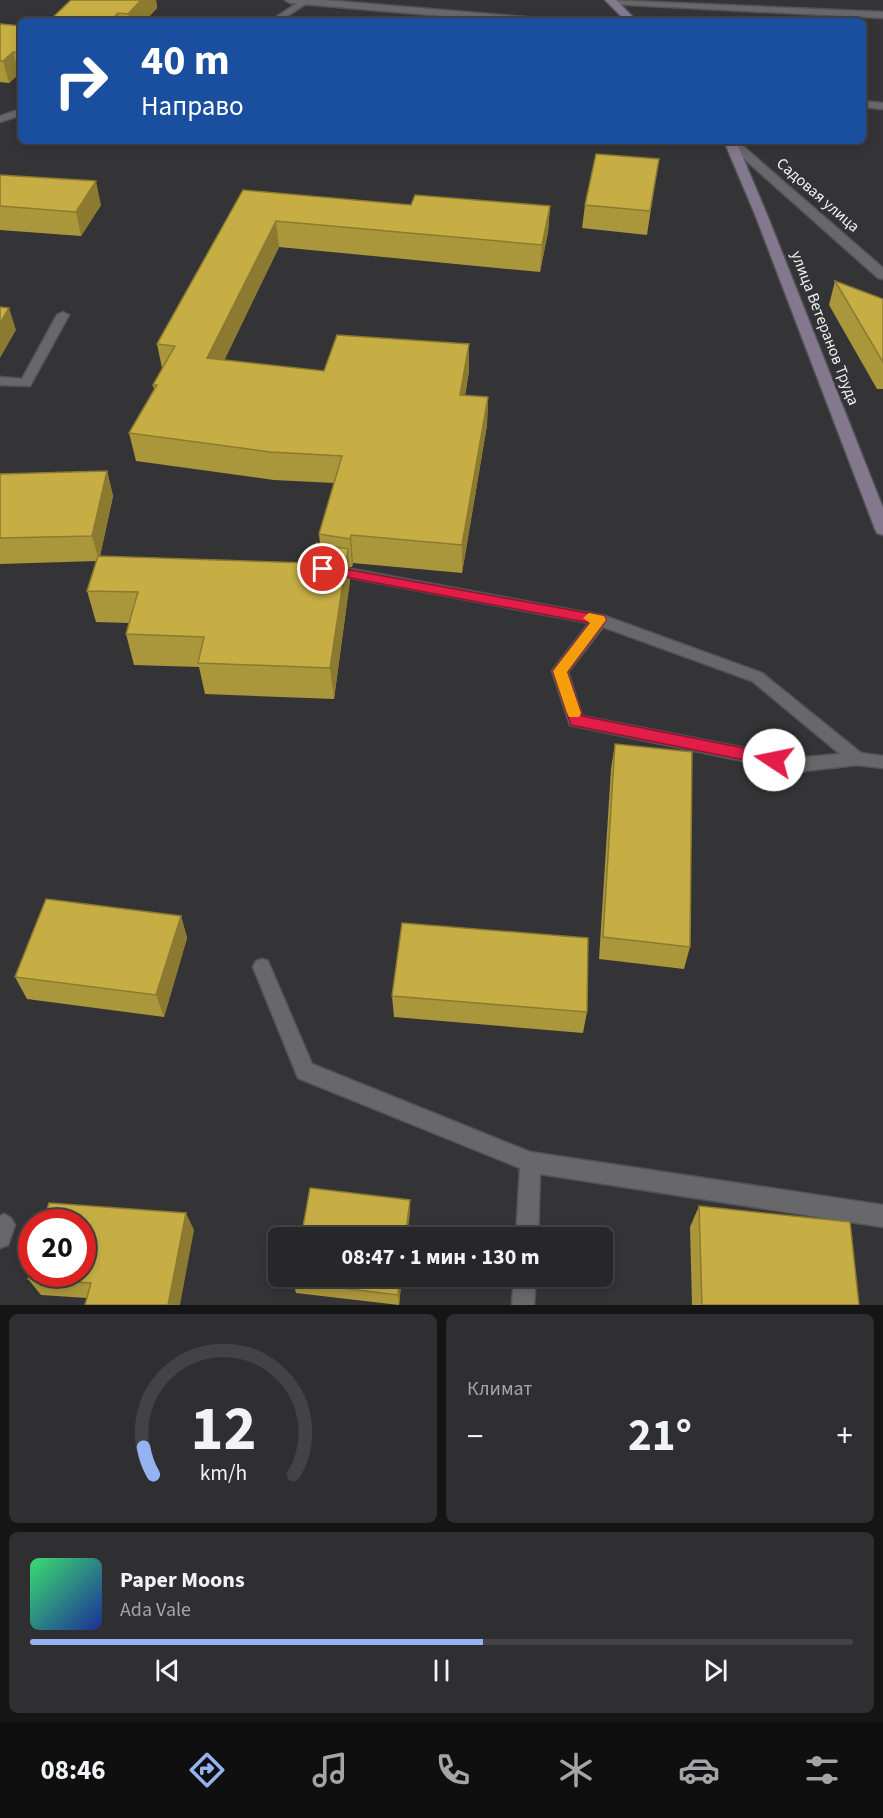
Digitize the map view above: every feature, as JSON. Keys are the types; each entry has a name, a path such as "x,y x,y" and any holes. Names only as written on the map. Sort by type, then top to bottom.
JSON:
{"street":[{"path":"290,0 502,18"},
{"path":"610,1 883,15"},
{"path":"610,1 629,18"},
{"path":"866,104 883,106"},
{"name":"улица Ветеранов Труда","path":"731,144 762,217 883,529"},
{"name":"Садовая улица","path":"733,144 883,275"}],"lane":[{"path":"279,18 307,1"},
{"path":"0,119 18,113"},
{"path":"0,381 26,383 63,315"},
{"path":"323,569 600,620 757,677 857,759"},
{"path":"600,620 560,671 576,721 796,765 857,759 883,762"},
{"path":"262,967 305,1071 531,1162 883,1216"},
{"path":"528,1227 531,1162"},
{"path":"523,1305 524,1287"}],"building":[{"path":"71,0 141,0 128,14 118,13 113,18 52,18"},
{"path":"0,24 18,26 18,53 13,52 0,61"},
{"path":"596,154 659,159 650,211 585,205"},
{"path":"0,175 96,181 76,212 0,206"},
{"path":"243,190 411,205 415,195 550,206 542,245 276,221 207,358 324,371 337,335 469,344 460,395 488,397 462,545 351,535 350,539 319,534 342,456 270,452 129,433 157,385 153,385 175,346 157,344"},
{"path":"835,281 883,299 883,362"},
{"path":"0,307 9,308 0,323"},
{"path":"107,471 92,536 0,538 0,474"},
{"path":"316,543 348,549 330,668 198,663 204,637 126,634 138,592 87,591 98,556 310,563"},
{"path":"615,744 692,752 690,947 603,937"},
{"path":"46,899 181,916 156,995 15,977"},
{"path":"402,923 588,938 587,1012 392,996"},
{"path":"310,1188 410,1200 406,1227 303,1227"},
{"path":"49,1203 186,1213 168,1305 85,1305 90,1287 96,1287 96,1209 47,1209"},
{"path":"699,1206 850,1222 859,1305 702,1305"},
{"path":"333,1287 399,1287 398,1295"}],"slow traffic":[{"path":"574,713 560,671 600,620 589,618"}],"route":[{"path":"323,569 600,620 560,671 576,721 774,760"}]}
